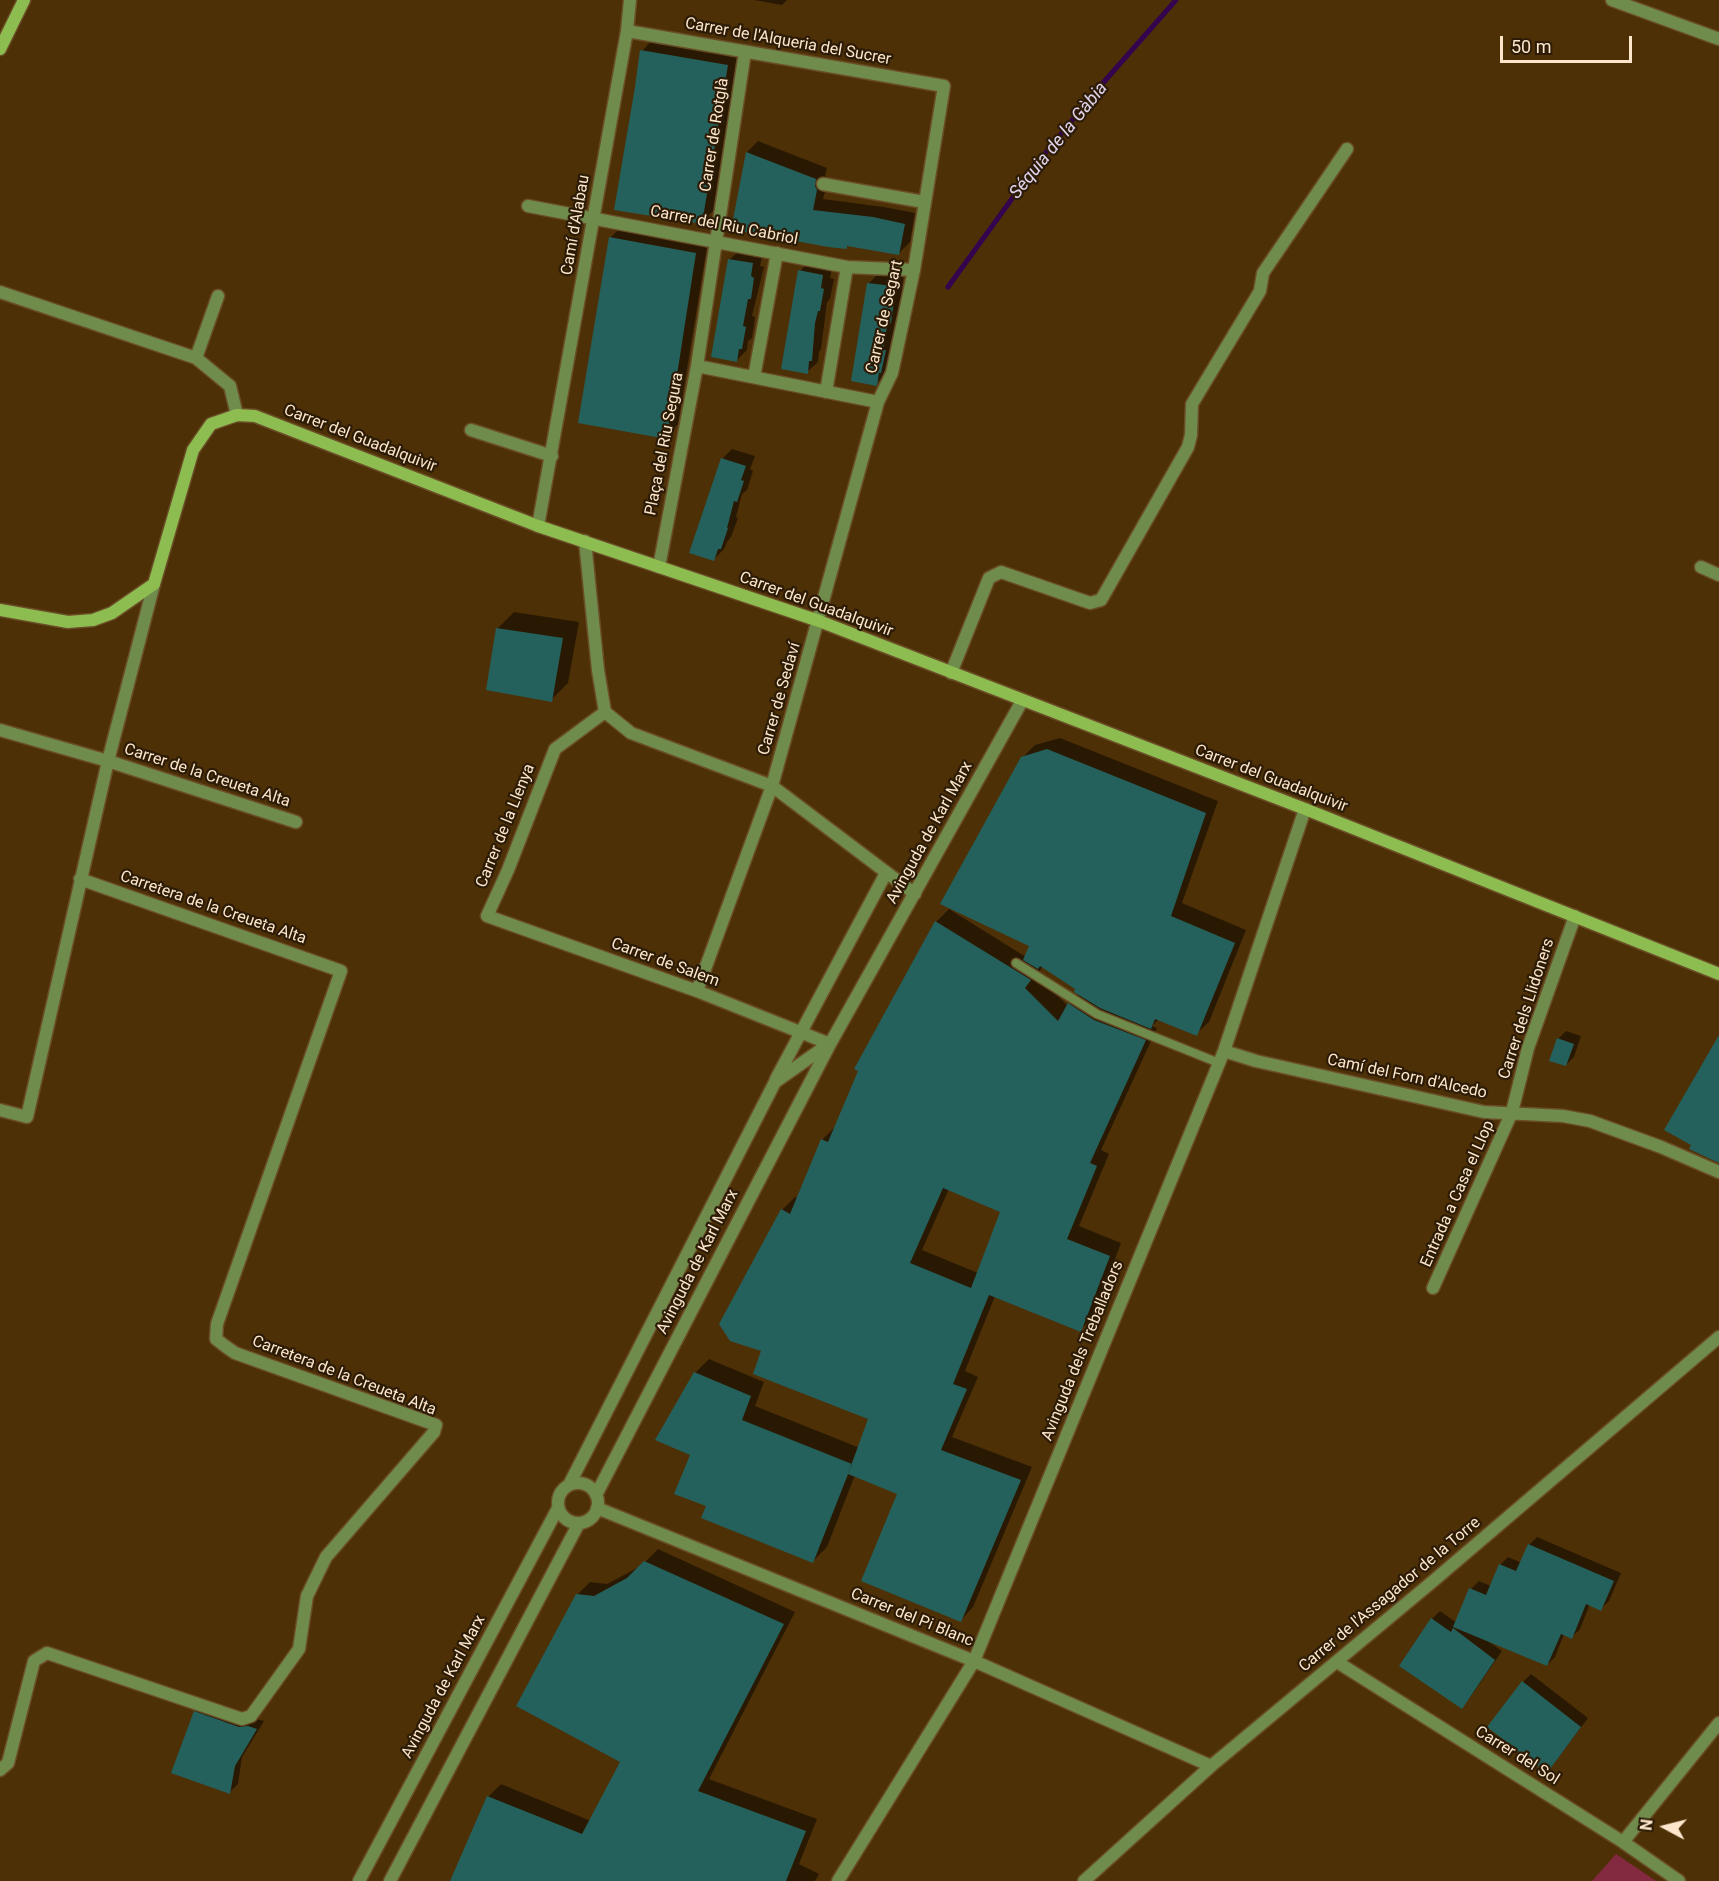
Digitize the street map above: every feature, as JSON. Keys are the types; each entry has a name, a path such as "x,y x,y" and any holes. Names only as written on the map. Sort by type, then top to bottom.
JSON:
{"street":[{"path":"0,49 24,0"},
{"name":"Camí d'Alabau","path":"538,526 627,31 630,0"},
{"path":"1612,0 1719,39"},
{"name":"Carrer de l'Alqueria del Sucrer","path":"627,31 944,86"},
{"name":"Carrer de Rotglà","path":"697,366 745,52"},
{"name":"Carrer de Segart","path":"819,621 878,402 892,373 914,270 944,86"},
{"path":"951,673 989,578 1001,572 1090,603 1101,600 1188,447 1191,435 1192,404 1260,291 1263,273 1347,149"},
{"path":"823,184 924,202"},
{"name":"Carrer del Riu Cabriol","path":"528,206 847,267 914,270"},
{"path":"754,377 777,253"},
{"path":"826,392 847,267"},
{"path":"0,292 196,358 230,386 237,415 211,424 193,450 154,584 112,614 93,621 68,622 0,610"},
{"path":"196,358 218,296"},
{"name":"Plaça del Riu Segura","path":"659,567 697,366 878,402"},
{"name":"Carrer del Guadalquivir","path":"237,415 255,416 538,526 819,621 1305,809 1719,974"},
{"path":"471,430 552,456"},
{"path":"585,542 598,670 605,712 631,733 772,786 915,894"},
{"path":"1701,567 1719,575"},
{"name":"Carrer de la Creueta Alta","path":"0,1110 27,1117 108,761 154,584"},
{"name":"Carrer de Sedaví","path":"697,991 772,786 819,621"},
{"name":"Avinguda de Karl Marx","path":"597,1502 830,1044 1022,701"},
{"name":"Carrer de la Llenya","path":"487,916 508,870 555,749 605,712"},
{"path":"0,729 108,761"},
{"name":"Carrer de la Creueta Alta","path":"108,761 296,822"},
{"name":"Avinguda dels Treballadors","path":"838,1881 974,1661 1224,1051 1305,809"},
{"name":"Avinguda de Karl Marx","path":"569,1485 775,1082 886,873"},
{"name":"Carretera de la Creueta Alta","path":"0,1770 8,1763 34,1661 47,1653 242,1719 251,1716 298,1649 307,1596 326,1557 434,1432 436,1425 235,1353 216,1339 216,1324 341,971 80,879"},
{"name":"Carrer de Salem","path":"487,916 697,991 830,1044"},
{"name":"Carrer dels Llidoners","path":"1512,1113 1528,1048 1575,916"},
{"name":"Avinguda de Karl Marx","path":"775,1082 830,1044"},
{"name":"Camí del Forn d'Alcedo","path":"1224,1051 1256,1061 1484,1113 1563,1116 1590,1121 1661,1146 1719,1172"},
{"name":"Entrada a Casa el Llop","path":"1433,1288 1512,1113"},
{"name":"Carrer de l'Assagador de la Torre","path":"1084,1881 1211,1766 1337,1662 1719,1337"},
{"path":"578,1483 590,1487 597,1502 593,1516 588,1521 579,1523 568,1521 558,1508 558,1497 561,1491 569,1485 578,1483"},
{"name":"Carrer del Pi Blanc","path":"597,1502 974,1661 1211,1766"},
{"name":"Avinguda de Karl Marx","path":"359,1881 558,1508"},
{"path":"390,1881 579,1523"},
{"name":"Carrer del Sol","path":"1337,1662 1623,1842 1678,1881"},
{"path":"1623,1842 1719,1723"}],"lane":[{"path":"1016,963 1097,1014 1219,1063"}],"shaded area":[{"path":"1616,1854 1656,1881 1592,1881"}],"building":[{"path":"640,50 728,65 702,224 614,210"},
{"path":"746,152 816,179 817,190 813,210 873,217 905,224 899,255 847,246 847,249 828,247 785,239 785,236 731,230"},
{"path":"609,237 696,253 667,439 578,423"},
{"path":"728,259 753,263 751,276 754,278 751,299 748,299 743,326 746,327 737,362 711,357"},
{"path":"798,270 823,275 821,288 824,289 815,323 812,361 809,361 808,374 781,369"},
{"path":"867,283 893,286 891,301 894,301 891,323 888,323 885,336 883,350 886,350 877,386 851,381"},
{"path":"721,458 746,466 737,502 734,501 721,549 718,549 714,561 689,553"},
{"path":"496,628 563,638 552,702 486,690"},
{"path":"1047,749 1206,813 1171,916 1235,943 1197,1036 1155,1019 1151,1029 1100,1008 1074,992 1075,989 1040,966 1038,969 1023,960 1029,946 940,904 1021,757"},
{"path":"935,921 1031,980 1025,988 1058,1021 1068,1003 1094,1020 1146,1040 1090,1163 1097,1166 1067,1239 1110,1256 1081,1332 989,1295 953,1384 967,1389 941,1450 1021,1480 961,1622 861,1581 897,1494 848,1474 868,1419 753,1374 761,1351 730,1341 719,1324 781,1209 790,1214 821,1139 828,1142 858,1071 854,1069","holes":["943,1188 1000,1212 971,1288 910,1263"]},
{"path":"1719,1035 1719,1163 1689,1149 1691,1145 1664,1130"},
{"path":"1557,1038 1574,1044 1566,1066 1549,1061"},
{"path":"694,1372 751,1396 742,1420 852,1464 813,1563 701,1518 706,1506 674,1494 690,1455 655,1440"},
{"path":"1528,1544 1614,1581 1601,1611 1586,1604 1572,1639 1561,1634 1547,1666 1453,1627 1469,1588 1486,1595 1499,1564 1516,1571"},
{"path":"644,1561 784,1624 698,1791 806,1831 786,1881 450,1881 487,1796 582,1834 620,1762 516,1706 576,1594 594,1596 627,1578"},
{"path":"1431,1618 1451,1632 1453,1628 1495,1660 1462,1709 1399,1666"},
{"path":"1522,1681 1581,1727 1547,1773 1487,1727"},
{"path":"194,1711 239,1727 248,1726 257,1729 235,1766 230,1794 171,1773"}],"waterway":[{"name":"Séquia de la Gàbia","path":"948,287 1043,156 1095,92 1176,0"}]}
